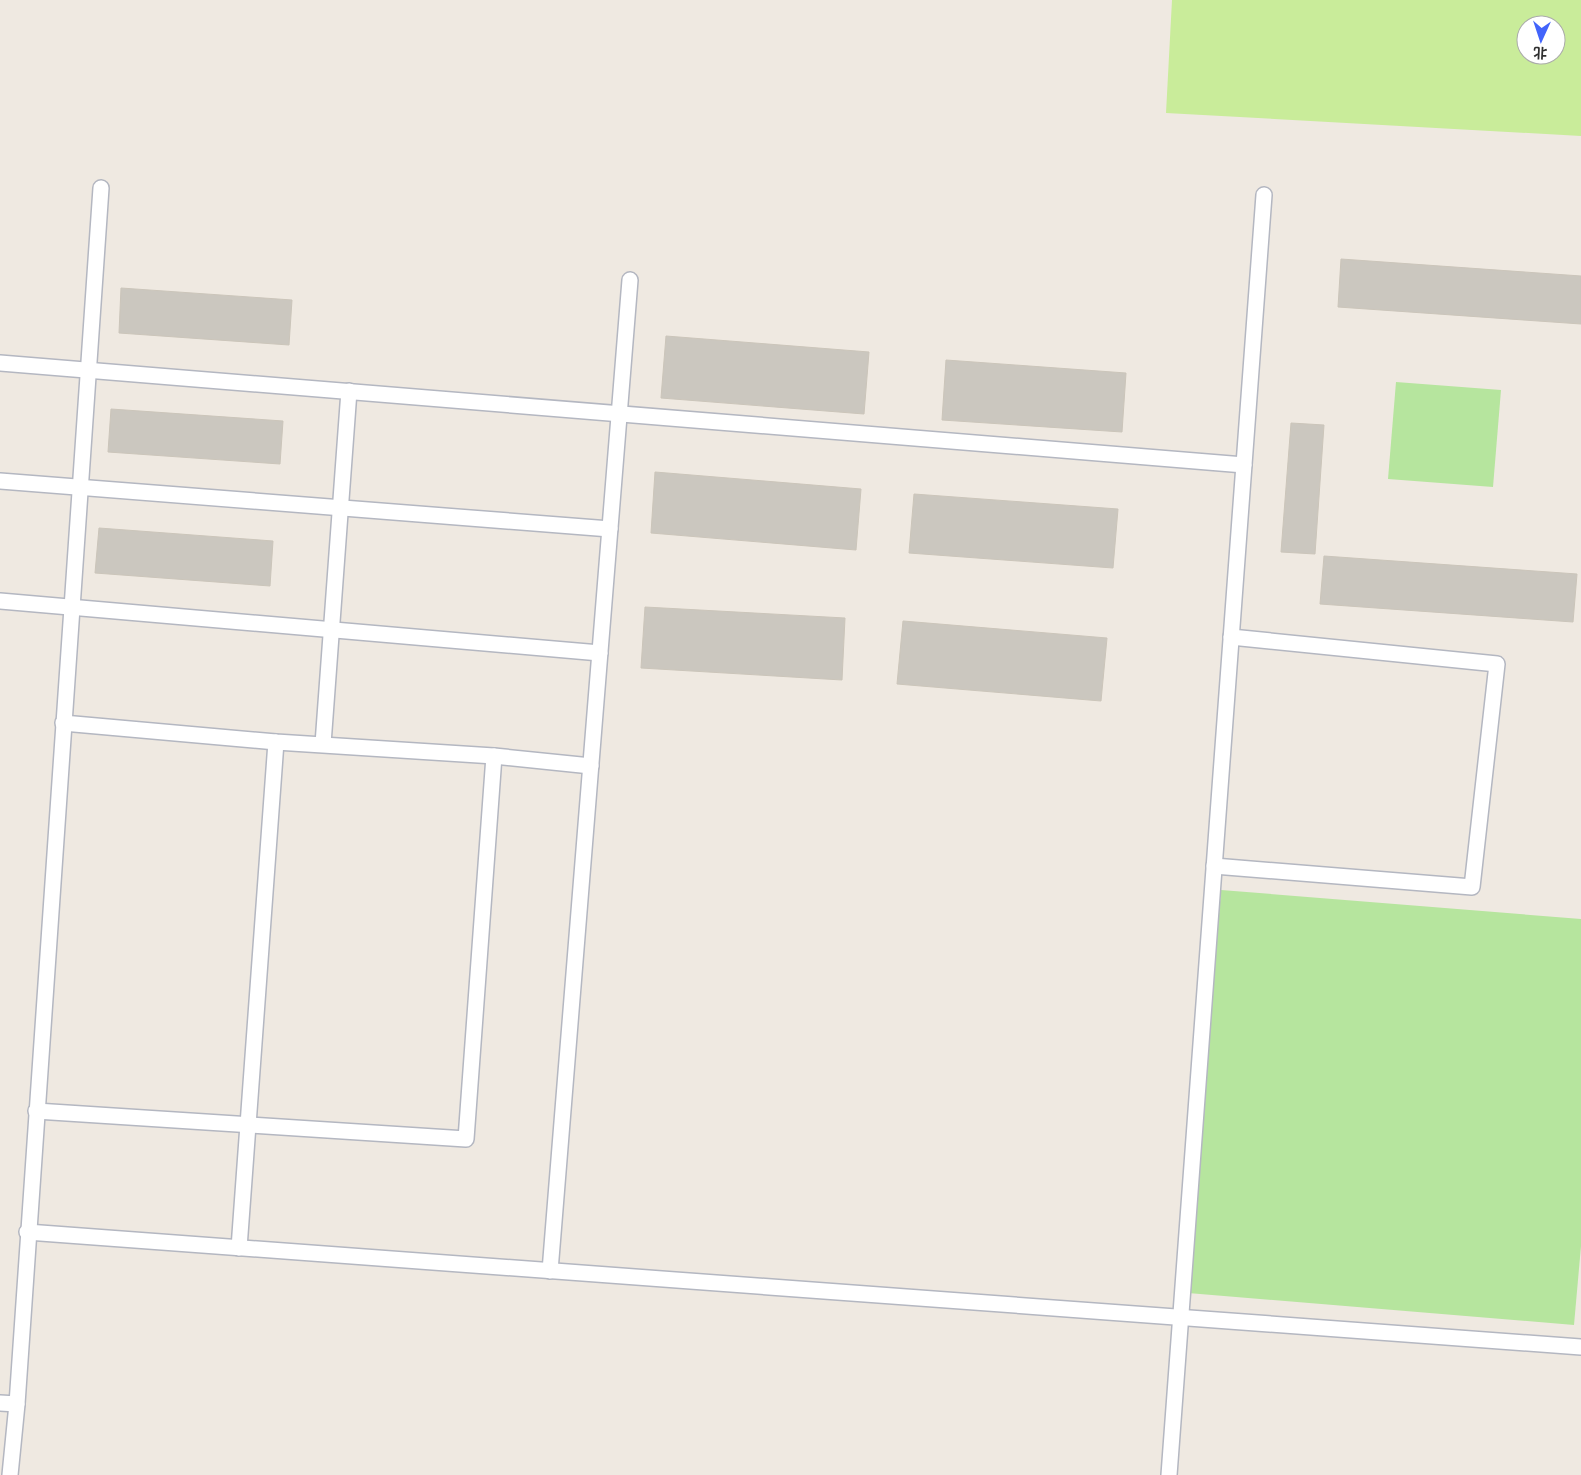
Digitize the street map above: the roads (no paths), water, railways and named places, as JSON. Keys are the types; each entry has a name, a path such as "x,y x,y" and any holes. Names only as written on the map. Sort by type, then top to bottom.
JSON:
{"lane":[{"path":"10,1475 17,1404 101,188"},
{"path":"1169,1475 1264,195"},
{"path":"550,1271 630,280"},
{"path":"0,363 1244,465"},
{"path":"323,744 349,392"},
{"path":"0,481 610,530"},
{"path":"0,601 600,653"},
{"path":"1214,866 1472,887 1497,664 1231,637"},
{"path":"63,723 276,742 494,756 591,766"},
{"path":"239,1248 276,742"},
{"path":"36,1111 466,1139 494,756"},
{"path":"28,1232 1581,1347"},
{"path":"0,1403 17,1404"}]}
